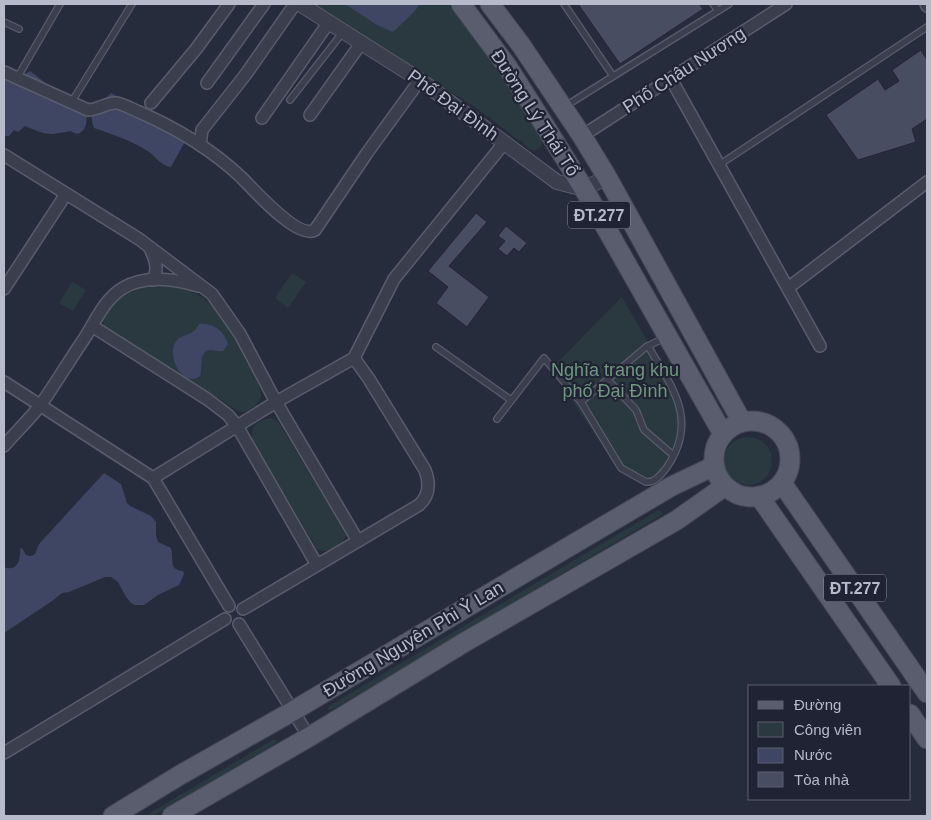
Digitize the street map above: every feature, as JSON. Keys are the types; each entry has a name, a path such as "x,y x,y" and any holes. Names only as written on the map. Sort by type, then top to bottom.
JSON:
{"main road":[{"name":"Đường Lý Thái Tổ","path":"461,4 507,66 584,189 723,434"},
{"name":"Đường Lý Thái Tổ","path":"490,4 582,136 607,177 742,422"},
{"path":"742,422 766,423 773,427 784,438 790,453 789,468 782,483 772,491 759,496 744,496 732,491 717,476 714,466 714,451 723,434 732,426 742,422"},
{"name":"Đường Nguyên Phi Ỷ Lan","path":"113,816 665,491 714,466"},
{"name":"ĐT.277","path":"782,483 927,693"},
{"name":"Đường Nguyên Phi Ỷ Lan","path":"172,816 309,737 465,642 677,520 726,486"},
{"name":"ĐT.277","path":"759,496 890,685"},
{"path":"911,715 927,739"}],"street":[{"path":"151,103 196,49 228,4"},
{"path":"207,84 264,4"},
{"path":"200,145 202,130 246,74 295,4"},
{"name":"Phố Đại Đình","path":"300,4 344,30 420,80 557,182 584,189"},
{"name":"Phố Châu Nương","path":"582,136 786,4"},
{"path":"262,118 329,22"},
{"path":"310,115 362,42"},
{"path":"4,72 71,103 94,110 112,103 119,104 155,119 200,145 239,175 281,216 299,228 312,232 367,152 420,80"},
{"path":"671,79 820,346"},
{"path":"153,478 276,402 354,358 394,279 505,142"},
{"path":"4,155 150,248 204,287 220,303 240,334 276,402 358,541"},
{"path":"584,189 607,177"},
{"path":"788,288 927,182"},
{"path":"4,289 66,194"},
{"path":"150,248 157,271 154,280"},
{"path":"4,446 40,405 108,302 124,288 134,283 154,280 171,280 204,287"},
{"path":"92,326 228,415 237,426 317,565"},
{"path":"243,609 419,505 426,496 429,482 425,470 354,358"},
{"path":"4,382 153,478 229,606"},
{"path":"237,605 243,609 244,619 239,624 233,625 226,619 224,613 229,606 237,605"},
{"path":"4,753 226,619"},
{"path":"239,624 309,737"}],"lane":[{"path":"17,78 60,4"},
{"path":"71,103 132,4"},
{"path":"564,4 613,76"},
{"path":"713,4 718,11"},
{"path":"562,108 729,4"},
{"path":"4,22 19,29"},
{"path":"719,165 927,27"},
{"path":"290,100 344,30"},
{"path":"581,402 631,358 648,346 668,336"},
{"path":"497,419 544,358 581,402 617,464 624,471 646,482 652,482 667,467 673,456 682,421 679,401 648,346"},
{"path":"436,347 511,400"},
{"path":"608,380 636,410 644,430 673,456"}],"green space":[{"path":"311,4 449,4 489,56 534,122 542,136 542,146 536,150 531,149 475,107"},
{"path":"292,273 306,282 288,308 275,298"},
{"path":"72,282 86,290 73,311 59,303"},
{"path":"150,286 170,286 187,290 201,296 212,305 222,317 258,384 261,398 255,406 240,412 105,327 103,319 105,312 110,306 126,295"},
{"name":"Nghĩa trang khu phố Đại Đình","path":"622,297 679,397 682,410 682,435 675,458 660,478 650,486 619,470 551,369"},
{"path":"272,418 279,423 346,534 339,545 330,550 321,551 317,549 253,441 253,428 259,422"},
{"path":"743,437 753,437 762,441 768,447 772,461 768,475 762,481 753,485 743,485 734,481 728,475 724,466 724,456 728,447 734,441"},
{"path":"657,511 661,511 663,514 335,708 328,709 329,706"},
{"path":"274,739 277,740 276,743 153,816 145,816"}],"water":[{"path":"345,4 420,4 393,32 377,25"},
{"path":"4,69 20,77 30,71 53,89 84,101 86,125 84,129 77,134 70,131 51,134 25,126 18,132 14,130 9,136 4,136"},
{"path":"111,93 169,123 188,136 171,167 162,164 149,152 136,144 94,128 92,117 94,107 98,101 102,102"},
{"path":"199,324 209,324 217,328 224,335 228,344 223,351 210,350 204,353 200,376 194,379 188,378 178,370 173,356 173,349 178,339 192,332"},
{"path":"104,473 121,484 127,503 130,506 151,516 156,522 158,542 171,548 173,566 183,571 184,574 179,585 158,595 144,605 135,605 126,597 118,582 111,577 105,577 69,592 62,593 4,633 4,567 12,568 17,564 20,557 20,549 22,548 26,555 33,556 40,543"}],"building":[{"path":"578,4 699,4 703,9 620,64"},
{"path":"921,50 927,60 927,119 912,129 916,142 858,160 826,115 878,79 885,90 899,81 892,70"},
{"path":"476,213 487,222 449,266 489,297 467,327 436,303 448,287 428,271"},
{"path":"506,226 527,243 519,252 514,248 507,256 498,249 505,241 498,236"}]}
